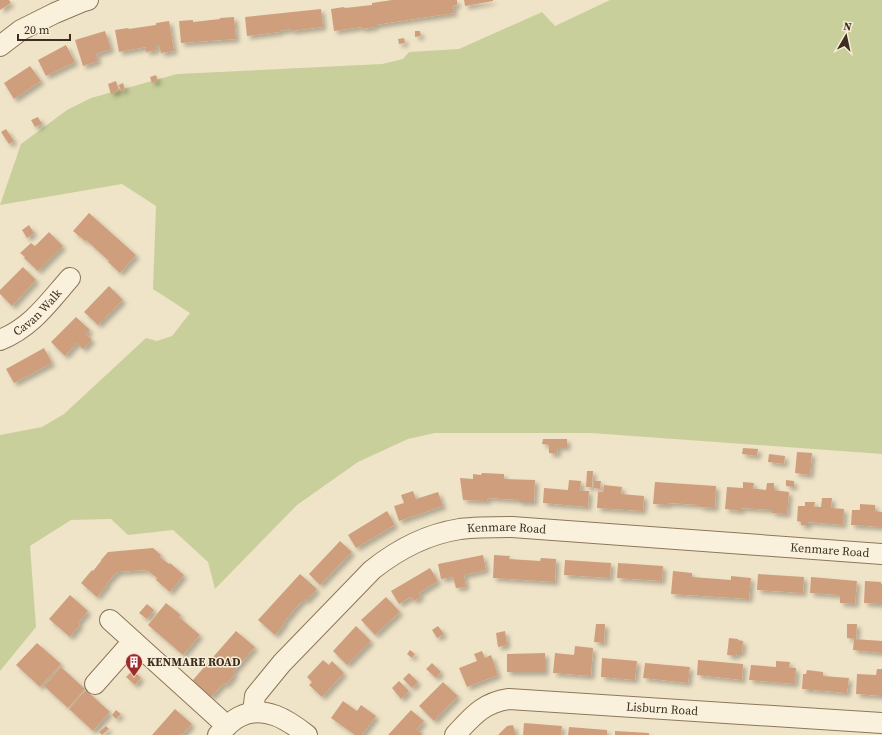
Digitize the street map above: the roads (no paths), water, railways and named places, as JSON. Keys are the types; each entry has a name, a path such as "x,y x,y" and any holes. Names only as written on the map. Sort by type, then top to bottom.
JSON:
{"street":[{"path":"0,46 21,30 83,1"},
{"name":"Cavan Walk","path":"0,340 15,333 28,324 70,278"},
{"name":"Kenmare Road","path":"254,712 255,696 282,663 372,570 415,543 449,531 482,527 512,527 882,554"},
{"path":"110,620 222,730 239,717 254,712 276,715 291,723 307,735"},
{"path":"95,684 133,641"},
{"name":"Lisburn Road","path":"455,735 482,708 495,702 509,699 882,723"}],"place":[{"name":"KENMARE ROAD","path":"134,677"}]}
